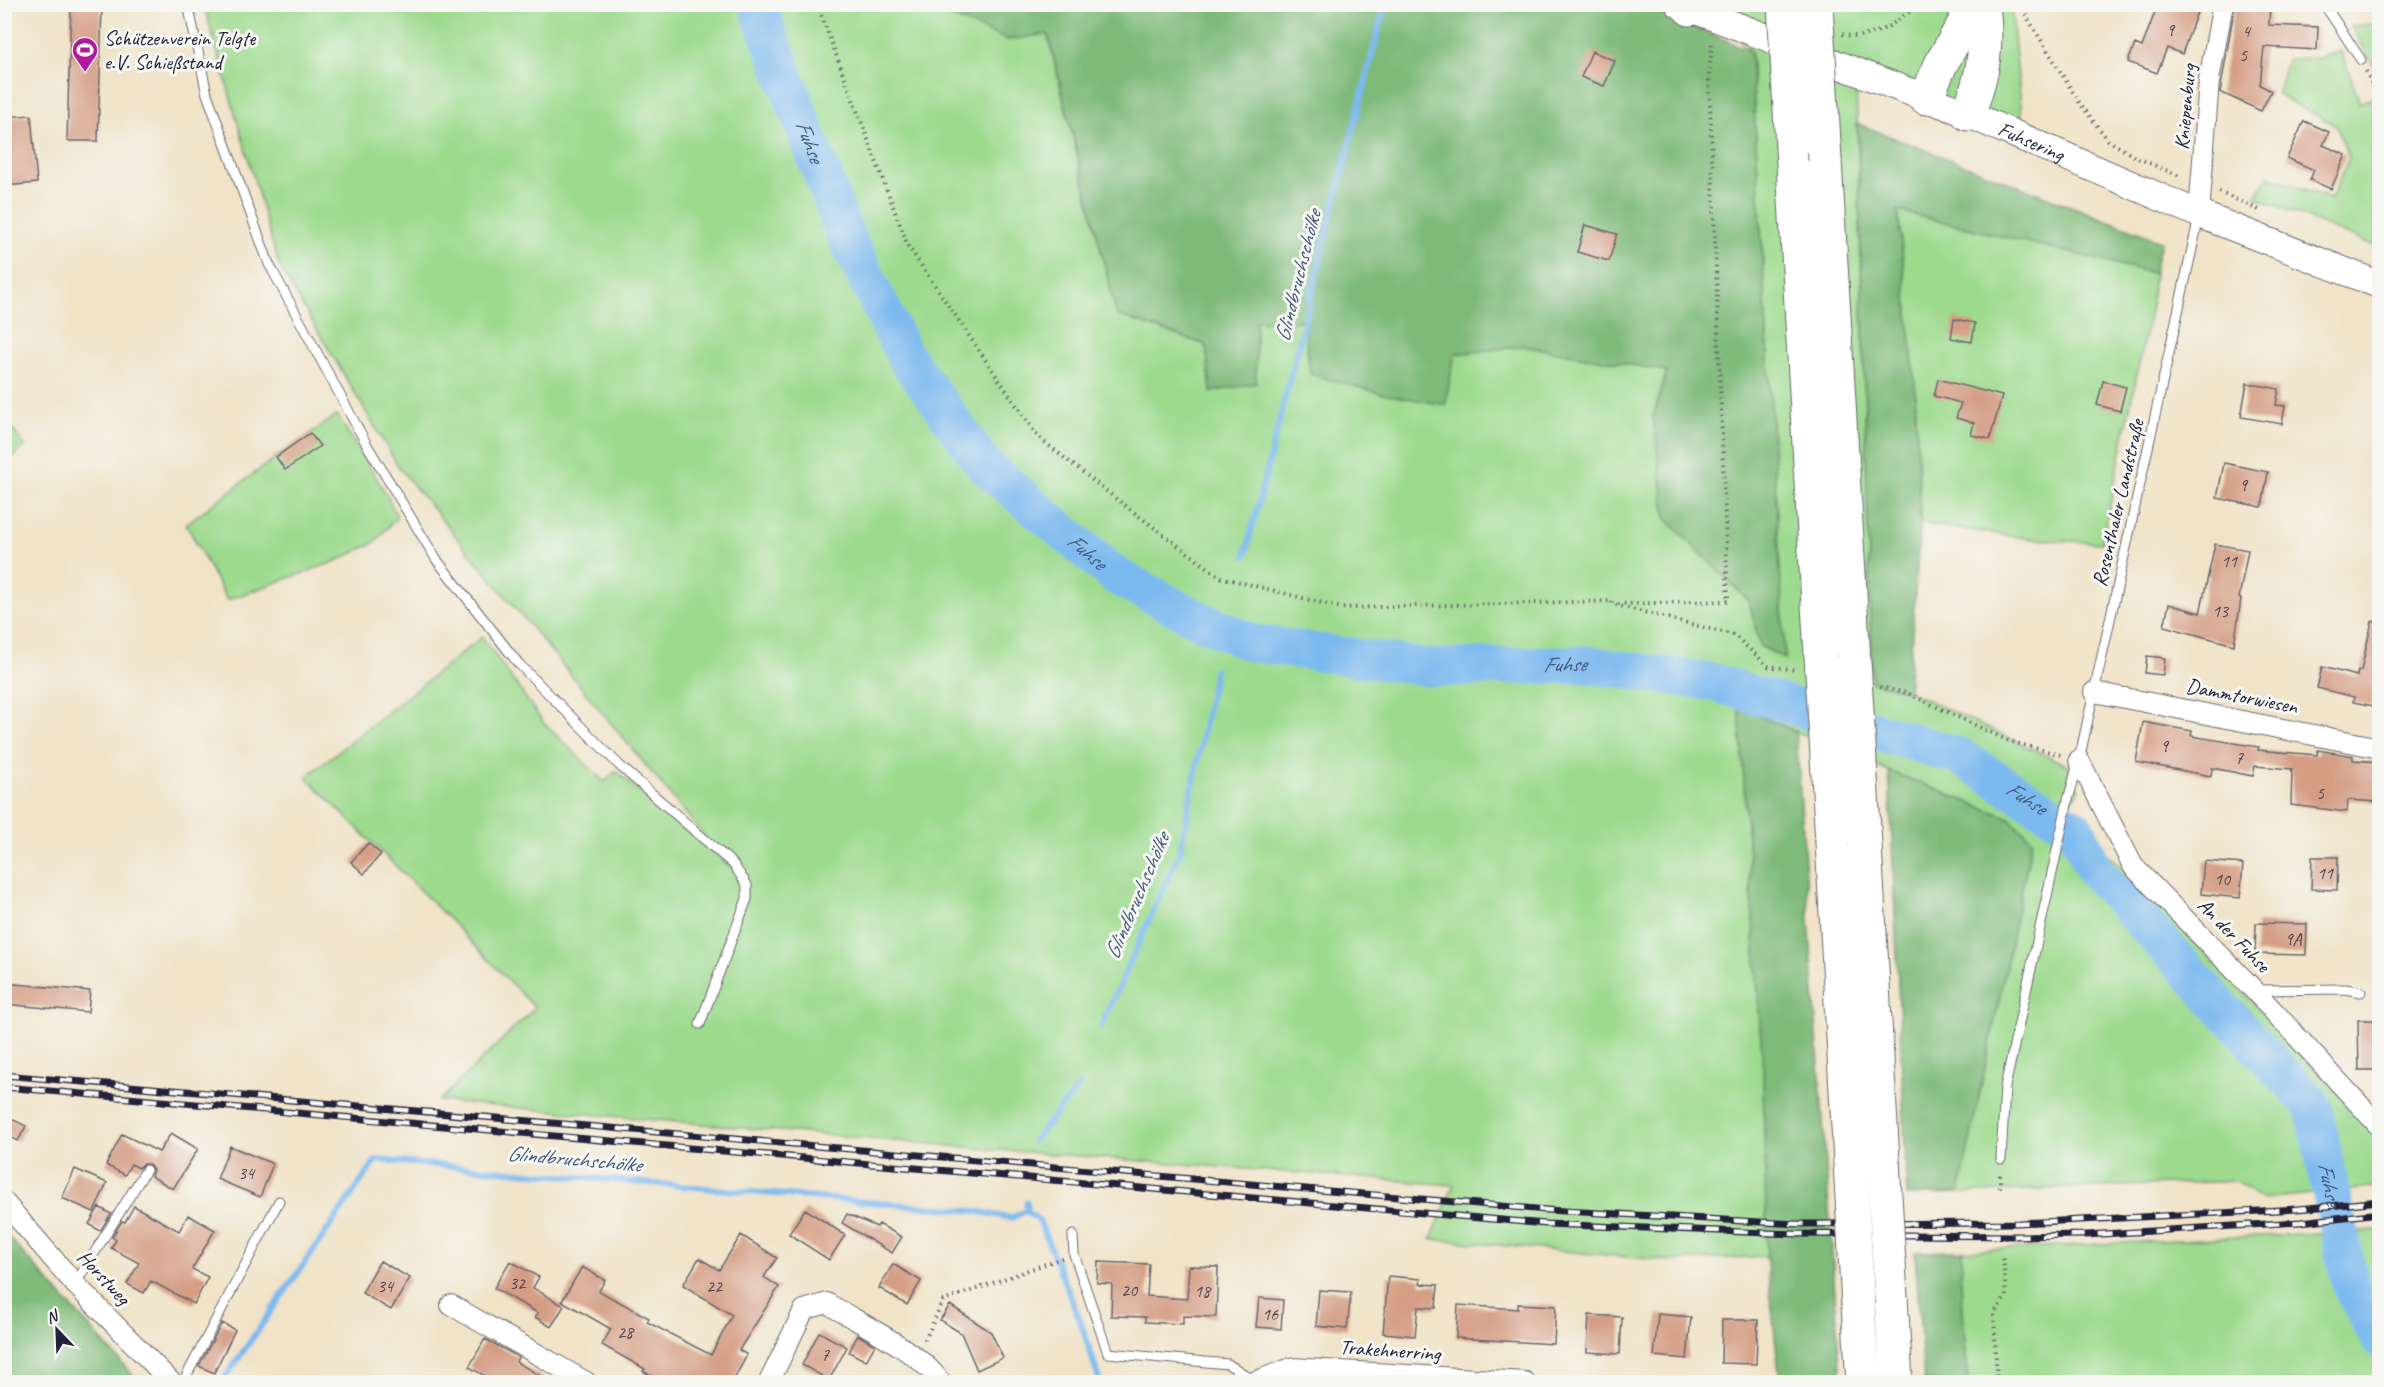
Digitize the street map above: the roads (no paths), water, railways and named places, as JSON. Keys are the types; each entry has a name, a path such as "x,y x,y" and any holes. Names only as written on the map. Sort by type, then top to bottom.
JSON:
{"highway":[{"path":"1784,4 1863,1383"},
{"path":"1816,4 1896,1383"},
{"path":"1926,98 1941,64 1974,4"},
{"path":"1968,114 1981,81 1986,52 1983,4"}],"street":[{"name":"Kniepenburg","path":"2199,214 2209,80 2223,4"},
{"name":"Fuhsering","path":"1692,9 1968,114 2199,214 2379,285"},
{"name":"Dammtorwiesen","path":"2094,692 2379,748"},
{"name":"An der Fuhse","path":"2079,760 2133,866 2254,990 2379,1127"},
{"name":"Horstweg","path":"4,1202 75,1284 171,1383"},
{"path":"769,1383 804,1310 827,1304 917,1358 934,1371 940,1383"},
{"path":"451,1305 586,1383"},
{"name":"Trakehnerring","path":"1255,1382 1291,1368 1525,1383"}],"lane":[{"path":"188,4 207,94 269,264 368,445 436,559 518,663 620,766 733,864 747,885 747,899 700,1024"},
{"path":"2324,4 2361,60"},
{"name":"Rosenthaler Landstraße","path":"2001,1159 2004,1087 2079,760 2199,214"},
{"path":"2254,990 2346,989 2361,992"},
{"path":"75,1284 146,1170"},
{"path":"183,1383 279,1201"},
{"path":"1073,1234 1074,1254 1108,1353 1228,1364 1255,1382"}],"waterway":[{"name":"Fuhse","path":"757,4 845,234 905,356 985,466 1116,576 1200,620 1252,643 1432,668 1583,664 1712,682 1959,756 2077,830 2094,870 2313,1106 2351,1287 2380,1339"},
{"name":"Glindbruchschölke","path":"1245,556 1385,4"},
{"name":"Glindbruchschölke","path":"1101,1026 1180,852 1215,670"},
{"name":"Glindbruchschölke","path":"1033,1141 1080,1085"},
{"name":"Glindbruchschölke","path":"222,1382 376,1160 975,1211 1011,1218 1026,1211"},
{"name":"Glindbruchschölke","path":"1026,1211 1027,1202"},
{"path":"1026,1211 1039,1220 1080,1320 1100,1382"}],"railway":[{"path":"4,1075 1547,1210 1797,1224 2018,1223 2298,1209 2380,1201"},
{"path":"4,1087 1546,1224 1796,1234 2016,1236 2086,1235 2301,1222 2380,1213"}],"place":[{"name":"Schützenverein Telgte e.V. Schießstand","path":"85,73"}]}
